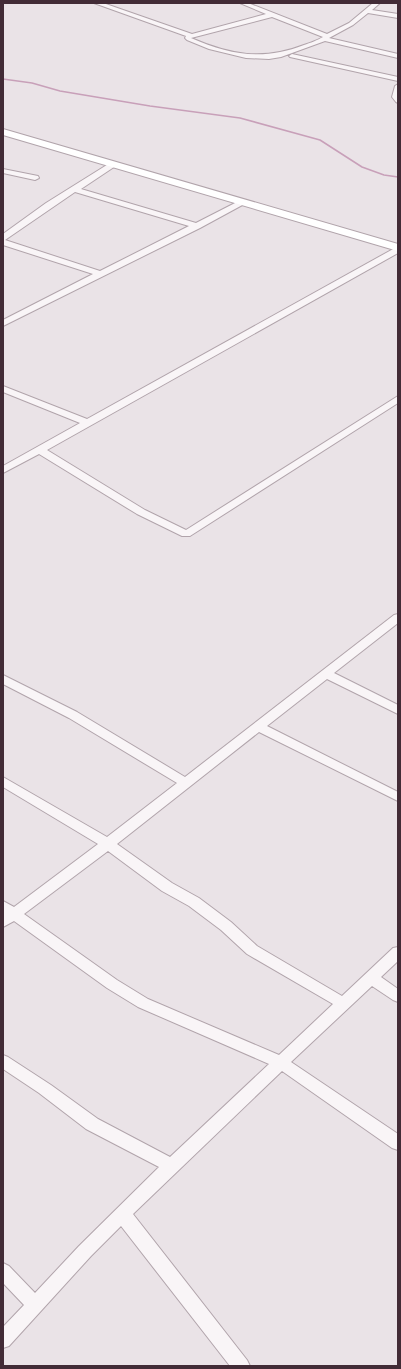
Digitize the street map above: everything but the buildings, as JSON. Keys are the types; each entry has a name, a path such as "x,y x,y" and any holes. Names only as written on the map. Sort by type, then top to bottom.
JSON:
{"street":[{"path":"97,3 152,21 190,36 272,15"},
{"path":"243,3 326,38 398,56"},
{"path":"190,36 188,38 212,49 227,53 254,56 282,55 326,38 351,24 377,3"},
{"path":"366,11 398,16"},
{"path":"292,56 398,79"},
{"path":"398,86 395,97 398,101"},
{"path":"3,132 398,249"},
{"path":"3,238 74,189 113,165"},
{"path":"3,171 35,178"},
{"path":"74,189 197,226"},
{"path":"3,323 242,203"},
{"path":"3,242 100,274"},
{"path":"3,470 398,249"},
{"path":"3,389 88,423"},
{"path":"40,450 141,512 186,534 398,399"},
{"path":"396,622 325,673 82,864 7,914 143,1003 281,1063 398,1143"},
{"path":"325,673 398,710"},
{"path":"3,679 73,715 186,783"},
{"path":"257,726 398,798"},
{"path":"3,781 108,844 167,887 194,902 226,926 252,950 344,1003"},
{"path":"3,1340 85,1251 171,1166 398,952"},
{"path":"371,978 398,996"},
{"path":"3,1061 45,1089 92,1124 171,1166"},
{"path":"123,1215 241,1366"},
{"path":"3,1271 35,1305"}],"waterway":[{"path":"3,79 32,83 60,91 150,106 240,118 320,140 362,167 384,175 398,177"}]}
